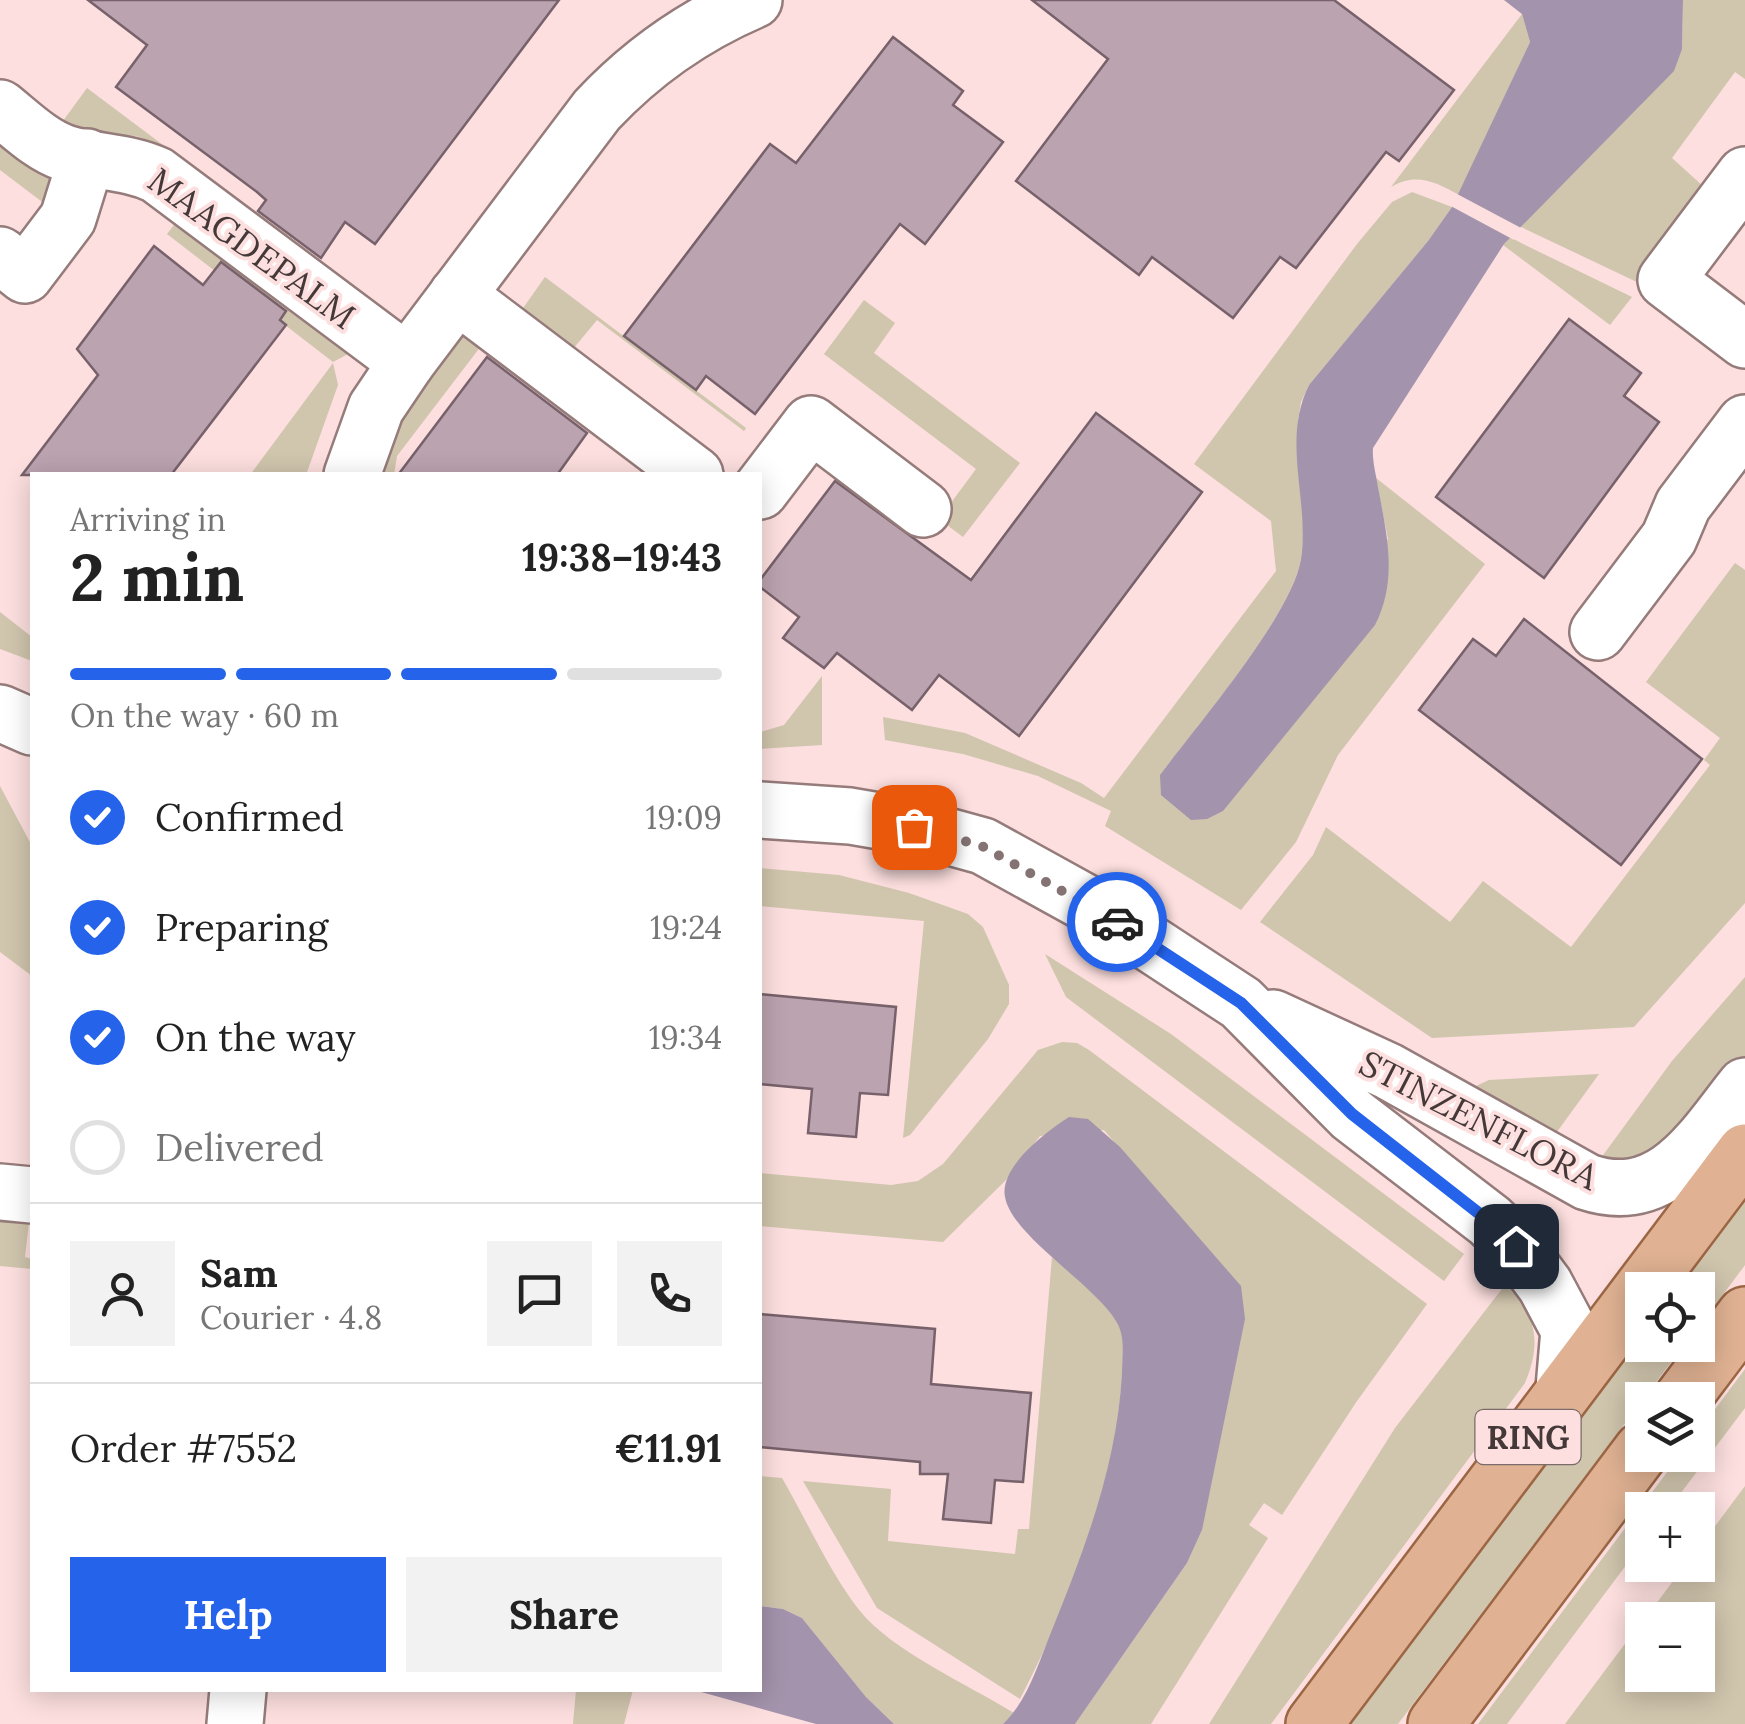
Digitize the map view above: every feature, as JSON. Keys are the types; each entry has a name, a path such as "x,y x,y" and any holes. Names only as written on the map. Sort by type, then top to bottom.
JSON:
{"main road":[{"name":"RING","path":"1314,1724 1745,1152"},
{"path":"1694,1382 1745,1315"},
{"name":"RING","path":"1436,1724 1625,1472"}],"street":[{"path":"353,472 376,408 406,362 597,110 626,78 688,33 754,0"},
{"name":"MAAGDEPALM","path":"0,108 47,145 66,154 136,165 157,174 406,362"},
{"path":"0,256 24,274 68,218 87,157"},
{"path":"1745,175 1666,280 1745,340"},
{"path":"457,296 692,472"},
{"path":"762,488 811,424 923,509"},
{"path":"1598,632 1669,538 1683,505 1745,424"},
{"name":"STINZENFLORA","path":"762,810 850,816 914,827 982,846 1099,910 1241,1003 1388,1070 1587,1182 1614,1188 1641,1187 1666,1175 1687,1157 1745,1086"},
{"name":"STINZENFLORA","path":"1241,1003 1352,1114 1516,1246 1545,1285 1568,1330 1564,1388"},
{"path":"0,1192 30,1196"},
{"path":"236,1724 238,1692"}],"shaded area":[{"path":"1504,0 1683,0 1682,49 1674,71 1504,244 1373,448 1388,557 1386,591 1375,625 1223,811 1207,819 1191,820 1161,795 1160,775 1262,639 1294,582 1303,537 1297,449 1301,406 1309,385 1452,207 1530,42 1522,14"},
{"path":"1683,0 1745,0 1745,79 1735,72 1672,158 1704,187 1641,284 1519,226 1682,49"},
{"path":"1522,14 1530,42 1459,195 1417,180 1391,187"},
{"path":"87,88 163,145 136,136 80,132 63,121"},
{"path":"0,142 56,180 45,204 0,170"},
{"path":"1412,192 1452,207 1309,385 1301,402 1298,420 1304,524 1294,581 1263,638 1160,775 1388,539 1376,478 1485,564 1338,755 1296,842 1241,910 1105,826 1111,811 1038,776 963,754 885,740 883,717 965,733 1081,783 1104,798 1276,571 1271,521 1194,464 1357,244 1392,202"},
{"path":"177,221 348,354 333,362 167,234"},
{"path":"1510,237 1632,297 1610,325 1503,245"},
{"path":"545,277 746,428 744,431 597,320 573,349 521,311"},
{"path":"864,300 895,323 874,353 1020,463 963,537 939,519 976,469 824,354"},
{"path":"464,333 481,346 397,456 394,472 381,472 395,436"},
{"path":"333,363 338,385 307,472 252,472"},
{"path":"1735,563 1745,570 1745,903 1634,1027 1432,1038 1260,922 1313,855 1326,827 1450,922 1483,881 1571,947 1710,765 1704,760 1720,738 1646,682"},
{"path":"0,612 30,635 30,660 0,649"},
{"path":"822,676 822,745 762,749 762,731 784,725"},
{"path":"0,786 30,842 30,974 0,952"},
{"path":"762,868 839,875 909,893 968,914 983,927 1009,985 1009,1004 988,1039 910,1135 903,1138 924,921 762,906"},
{"path":"1045,954 1171,1034 1464,1254 1444,1281 1066,997"},
{"path":"1745,977 1745,1063 1693,1130 1632,1164 1601,1158 1672,1061"},
{"path":"1062,1042 1077,1043 1089,1050 1427,1304 1282,1515 1264,1503 1249,1525 1268,1538 1151,1724 1075,1724 1187,1563 1202,1530 1144,1177 1104,1130 1040,1136 1006,1180 943,1242 762,1226 762,1173 891,1185 918,1181 943,1164 1038,1050"},
{"path":"1599,1074 1554,1136 1476,1086 1489,1080"},
{"path":"1069,1117 1088,1119 1120,1147 1241,1286 1245,1319 1202,1530 1187,1563 1075,1724 1003,1724 1032,1680 1077,1567 1107,1472 1119,1407 1123,1346 1116,1321 1022,1228 1005,1197 1009,1174 1017,1162"},
{"path":"1745,1197 1745,1265 1715,1305 1715,1272 1689,1272"},
{"path":"0,1220 29,1223 25,1257 30,1258 30,1269 0,1266"},
{"path":"1052,1257 1113,1314 1123,1336 1124,1350 1118,1416 1101,1500 1057,1622 1020,1699 877,1608 803,1481 891,1489 888,1541 1015,1554 1018,1529 1029,1529"},
{"path":"1511,1277 1533,1328 1534,1353 1525,1383 1271,1724 1209,1724 1395,1428"},
{"path":"1625,1356 1625,1362 1671,1362 1656,1382 1625,1382 1625,1423 1398,1724 1350,1724"},
{"path":"1745,1369 1745,1408 1715,1448 1715,1409"},
{"path":"1667,1472 1697,1472 1682,1492 1652,1492"},
{"path":"762,1476 782,1478 839,1581 874,1626 911,1653 1014,1713 1003,1724 894,1724 866,1697 802,1618 783,1609 762,1606"},
{"path":"1745,1486 1745,1724 1565,1724 1625,1644 1625,1692 1715,1692 1715,1602 1657,1602 1672,1582 1715,1582 1715,1526"},
{"path":"1625,1528 1625,1567 1507,1724 1478,1724"},
{"path":"762,1606 783,1609 802,1618 866,1697 894,1724 816,1724 701,1692 762,1692"},
{"path":"576,1692 632,1692 624,1724 573,1724"}],"pier":[{"path":"1454,193 1523,229 1514,240 1447,204"}],"building":[{"path":"88,0 559,0 375,244 345,222 321,258 258,211 266,200 257,192 116,87 147,45"},
{"path":"1032,0 1334,0 1454,90 1399,161 1386,152 1296,268 1280,257 1233,318 1152,257 1139,275 1016,181 1108,59"},
{"path":"893,37 963,91 953,105 1003,142 925,244 900,224 755,414 706,376 696,390 624,336 770,144 796,163"},
{"path":"154,246 203,285 221,262 286,311 280,320 286,325 173,472 22,475 98,375 77,349"},
{"path":"1569,319 1641,373 1624,396 1659,422 1544,578 1436,497"},
{"path":"487,357 587,433 559,472 400,472"},
{"path":"1096,413 1202,492 1019,736 939,675 912,710 837,653 824,668 783,638 799,617 762,589 762,577 835,481 971,580"},
{"path":"1524,619 1702,759 1621,865 1419,710 1473,639 1496,656"},
{"path":"762,994 896,1007 888,1095 860,1093 856,1137 808,1133 812,1089 762,1084"},
{"path":"762,1314 935,1329 931,1384 1031,1393 1023,1482 995,1480 991,1523 943,1519 948,1474 920,1474 920,1462 762,1447"}],"way so far":[{"path":"914,827 982,846 1117,922"}],"route":[{"path":"1117,922 1241,1003 1352,1114 1516,1246"}]}
